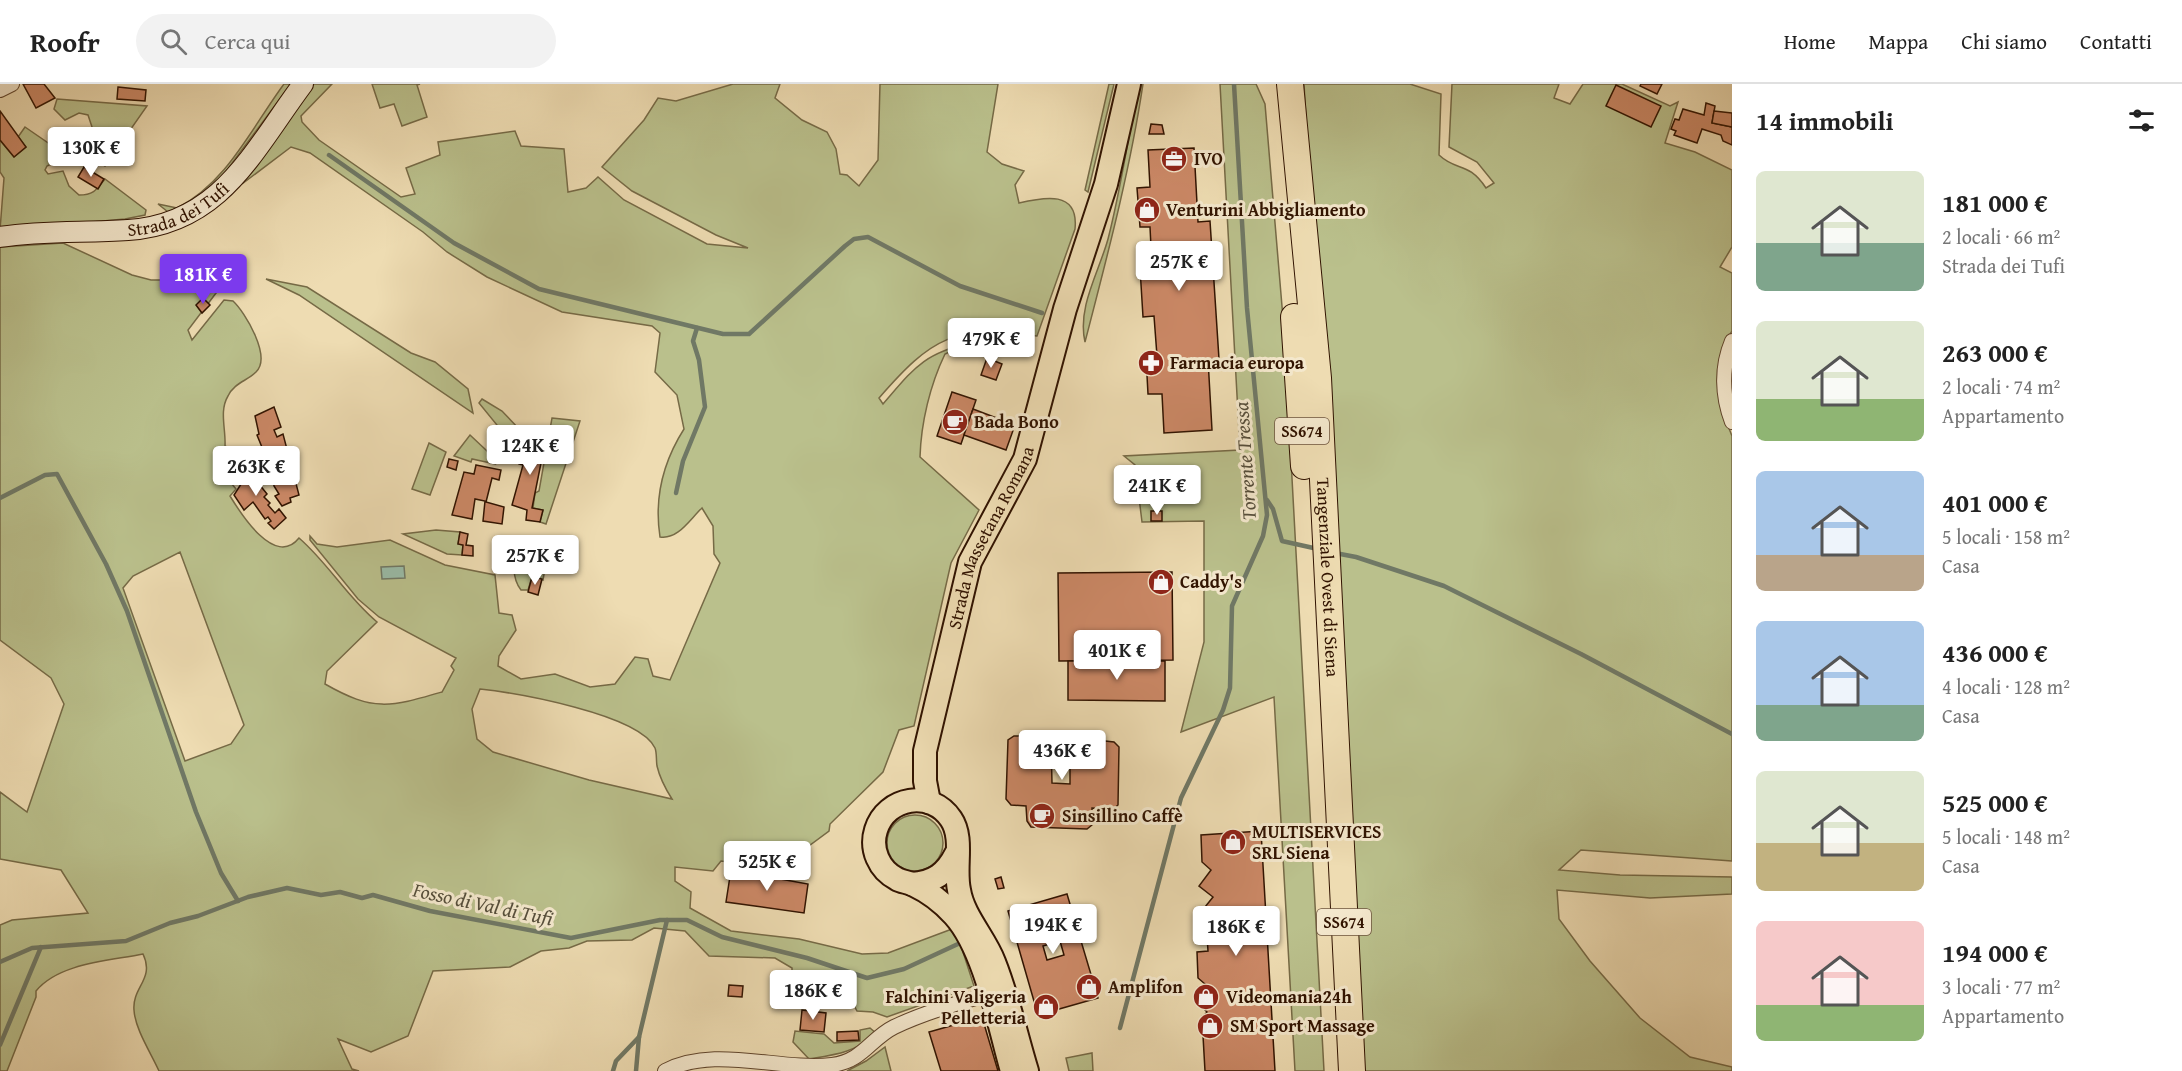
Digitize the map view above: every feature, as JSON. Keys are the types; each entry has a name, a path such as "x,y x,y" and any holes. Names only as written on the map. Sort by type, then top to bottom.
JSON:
{"highway":[{"name":"Tangenziale Ovest di Siena","path":"1290,84 1279,100 1300,379 1334,1071"},
{"path":"1279,100 1295,84"},
{"name":"Tangenziale Ovest di Siena","path":"1279,100 1318,378 1352,1071"}],"main road":[{"name":"Strada Massetana Romana","path":"929,802 925,781 925,752 970,562 1025,459 1065,309 1103,195 1128,84"},
{"name":"Strada Massetana Romana","path":"925,752 897,804 886,811 878,822 874,836 874,849 887,873 912,884 943,905 962,926 974,948 1012,1071"},
{"path":"897,804 908,800 929,802 944,811 951,819 958,840 956,854 961,900 994,962 1027,1071"},
{"path":"912,884 926,883 939,877 950,867 956,854"}],"street":[{"path":"0,90 12,84"},
{"name":"Strada dei Tufi","path":"0,237 141,229 170,223 192,214 228,185 303,84"},
{"path":"1732,341 1725,367 1724,389 1732,422"},
{"path":"665,1071 682,1062 717,1060 804,1066 833,1064 860,1055 894,1027 989,994"}],"shaded area":[{"path":"284,84 291,84 218,182 200,198 168,212 158,204 177,208 210,184 237,153"},
{"path":"314,84 332,84 301,116 302,122 319,140 401,197 415,194 406,168 440,155 438,142 515,131 521,146 564,149 568,192 586,188 598,177 624,200 707,244 748,248 716,235 632,191 602,167 644,120 658,98 676,101 733,84 780,84 775,98 802,120 827,132 836,149 840,174 847,175 859,186 878,160 880,84 998,84 987,152 1002,164 1024,171 1015,185 1019,203 1049,198 1066,202 1075,216 1075,229 1037,336 985,332 965,334 947,340 931,348 915,361 879,398 883,404 912,371 931,357 972,342 945,354 927,404 922,431 920,457 979,510 951,563 914,726 899,730 883,772 830,824 829,831 779,868 721,861 713,871 675,867 675,881 691,892 690,908 731,931 799,939 862,954 888,953 952,929 962,949 974,986 887,1017 873,1012 857,1011 852,1002 792,994 792,968 775,958 709,956 685,931 654,928 632,940 587,941 569,948 541,951 510,967 433,971 408,1036 371,1052 338,1039 352,1069 359,1071 159,1071 140,1033 134,1010 136,995 145,977 146,963 143,954 100,961 71,969 46,982 36,991 36,997 7,1071 0,1071 0,925 12,920 88,913 61,870 0,859 0,792 27,812 64,704 51,678 0,640 0,247 63,243 132,275 151,280 184,280 208,286 216,293 188,330 192,340 224,300 233,301 238,307 250,324 261,356 256,372 234,388 225,402 225,446 235,451 240,466 227,478 236,489 230,496 250,525 270,543 280,547 290,546 299,538 377,622 327,671 325,684 342,693 370,703 382,704 409,701 442,692 454,670 451,666 456,658 379,617 358,599 310,540 310,536 317,544 337,547 390,540 445,565 495,575 499,613 512,615 516,630 499,656 498,666 521,679 555,674 590,687 615,684 635,657 648,659 653,676 670,680 720,563 714,554 713,526 702,508 678,532 660,537 659,494 671,454 684,429 677,395 655,372 660,333 652,326 562,312 487,277 447,252 423,232 310,153 291,147 242,184","holes":["180,552 244,725 231,744 185,761 123,588 133,576","480,689 547,700 602,715 626,725 644,736 655,748 657,766 672,799 589,780 493,752 477,739 472,709"]},
{"path":"372,84 420,84 417,85 427,117 402,126 394,104 380,108"},
{"path":"1109,84 1114,84 1088,192 1085,190"},
{"path":"1138,84 1143,84 1132,149 1085,342 1083,329 1086,303 1113,220"},
{"path":"1220,84 1256,84 1265,104 1284,330 1324,1071 1295,1071 1274,697 1181,732 1204,642 1204,521 1142,522 1135,465 1124,456 1240,450"},
{"path":"1304,84 1410,84 1441,94 1439,155 1451,164 1474,174 1486,188 1494,183 1477,162 1449,147 1452,84 1559,84 1554,98 1570,104 1583,84 1622,84 1670,106 1678,102 1665,143 1695,152 1732,170 1732,247 1720,267 1732,273 1732,331 1725,343 1723,413 1732,436 1732,861 1581,850 1559,870 1620,875 1732,877 1732,894 1650,898 1557,890 1559,919 1590,961 1640,1018 1690,1057 1732,1067 1732,1071 1361,1071"},
{"path":"57,99 147,106 105,166 79,151 74,142 92,127 88,115 79,113 65,120 54,109"},
{"path":"25,127 67,156 47,166 45,170 48,174 63,171 69,186 79,195 92,193 105,179 146,210 145,215 125,219 0,230 4,178 0,172 0,140 14,157 26,147 18,137"},
{"path":"266,279 307,287 411,353 435,362 468,389 473,413 299,295"},
{"path":"482,399 502,411 522,432 503,443 497,425 479,403"},
{"path":"552,418 580,421 546,524 540,522 543,510 533,508 535,493 539,491"},
{"path":"470,435 487,451 495,464 472,459 471,462 454,456"},
{"path":"429,443 446,452 430,495 412,489"},
{"path":"436,530 460,532 458,544 463,545 462,555 447,554 403,534"},
{"path":"518,545 546,563 543,580 532,577 528,590 521,590 515,574 514,562"},
{"path":"404,566 405,578 382,579 381,567"},
{"path":"910,815 920,815 935,823 941,832 943,843 941,854 935,863 920,871 910,871 899,866 892,859 887,848 887,838 892,827 899,820"},
{"path":"870,1028 877,1034 852,1049 829,1056 809,1059 793,1042 795,1031 824,1034 834,1043 860,1041 860,1030"},
{"path":"885,1047 891,1071 847,1071 866,1061"},
{"path":"1092,1053 1093,1071 1069,1071 1066,1058"}],"building":[{"path":"23,84 44,84 55,98 36,108"},
{"path":"1641,84 1662,84 1657,94 1640,86"},
{"path":"1616,85 1661,106 1651,127 1606,106"},
{"path":"118,87 146,90 145,101 117,99"},
{"path":"1706,103 1715,106 1712,123 1732,127 1732,145 1723,141 1721,135 1702,129 1697,143 1674,135 1676,131 1671,129 1675,119 1679,120 1683,109 1704,115"},
{"path":"0,111 26,147 14,157 0,140"},
{"path":"1714,111 1732,113 1732,127 1712,123"},
{"path":"1151,124 1162,125 1164,134 1149,134"},
{"path":"1194,148 1198,222 1210,221 1219,359 1208,359 1212,430 1164,433 1162,394 1148,394 1146,357 1157,356 1154,316 1143,317 1140,268 1152,267 1150,227 1140,227 1137,188 1150,187 1148,150"},
{"path":"84,167 104,179 98,189 78,177"},
{"path":"203,298 210,305 202,313 196,305"},
{"path":"987,358 1002,364 996,380 981,375"},
{"name":"Bada Bono","path":"952,392 976,400 961,444 937,436"},
{"path":"274,407 281,427 274,430 277,437 283,434 299,495 290,498 291,502 282,506 275,496 279,494 274,486 272,470 281,465 280,461 276,459 268,462 257,435 259,434 255,416"},
{"path":"973,409 1015,425 1006,450 964,435"},
{"path":"525,434 546,438 532,508 543,510 540,522 526,520 527,510 512,505 523,465 519,464"},
{"path":"449,459 458,461 456,470 447,467"},
{"path":"246,464 254,471 251,474 267,494 264,497 270,503 268,505 275,513 279,509 286,518 274,529 268,523 271,521 268,517 265,519 253,502 244,510 234,495 243,481 236,474"},
{"path":"476,465 501,470 499,480 492,478 486,502 504,507 502,524 483,521 485,501 475,499 472,519 452,515 464,472 474,474"},
{"path":"1151,511 1162,511 1162,521 1151,521"},
{"path":"460,532 468,534 466,545 473,546 473,556 462,555 463,545 458,544"},
{"path":"1172,572 1173,660 1059,661 1058,573"},
{"path":"532,577 542,579 538,595 528,592"},
{"path":"1068,661 1165,661 1165,701 1068,700"},
{"path":"1014,736 1046,736 1051,741 1052,783 1070,784 1070,744 1078,738 1114,742 1119,747 1118,805 1113,809 1092,808 1092,825 1087,829 1031,827 1027,821 1026,806 1011,805 1006,799 1008,740"},
{"path":"1261,831 1275,1071 1205,1071 1202,1018 1207,1012 1194,999 1205,984 1198,978 1197,952 1208,951 1205,907 1213,897 1199,886 1211,870 1202,862 1201,835"},
{"path":"731,870 808,884 804,913 726,902"},
{"path":"1001,877 1004,888 998,889 995,879"},
{"path":"1067,894 1098,998 1038,1015 1008,911","holes":["1060,941 1064,955 1047,960 1043,946"]},
{"path":"729,985 743,986 742,997 728,996"},
{"path":"802,1010 826,1013 824,1032 800,1030"},
{"path":"982,1017 998,1071 941,1071 929,1032"},
{"path":"858,1031 859,1040 837,1041 837,1032"}],"waterway":[{"name":"Torrente Tressa","path":"1120,1028 1181,798 1223,710 1230,688 1232,606 1263,536 1267,515 1247,308 1234,84"},
{"path":"329,155 454,243 539,289 723,334 749,334 845,246 854,239 868,237 960,286 1042,313"},
{"path":"676,493 683,461 705,407 699,360 693,341 697,328"},
{"path":"0,498 45,475 57,474 106,564 127,611 196,812 221,873 238,901"},
{"path":"1267,500 1273,509 1282,541 1318,549"},
{"path":"1335,553 1356,557 1444,586 1581,654 1732,734"},
{"name":"Fosso di Val di Tufi","path":"0,962 32,948 126,941 170,923 198,916 248,897 287,888 321,895 340,892 362,898 373,895 430,911 571,938 660,920 687,920 722,937 807,958 867,978 904,969 958,944"},
{"path":"636,1071 639,1037 667,920"},
{"path":"0,1045 41,947"},
{"path":"613,1071 616,1061 639,1037"}],"place":[{"name":"IVO","path":"1174,159"},
{"name":"Venturini Abbigliamento","path":"1147,210"},
{"name":"Farmacia europa","path":"1151,363"},
{"name":"Bada Bono","path":"955,422"},
{"name":"Caddy's","path":"1161,582"},
{"name":"Sinsillino Caffè","path":"1042,816"},
{"name":"MULTISERVICES SRL Siena","path":"1233,842"},
{"name":"Amplifon","path":"1089,987"},
{"name":"Videomania24h","path":"1206,997"},
{"name":"Falchini Valigeria Pelletteria","path":"1046,1007"},
{"name":"SM Sport Massage","path":"1210,1026"}]}
